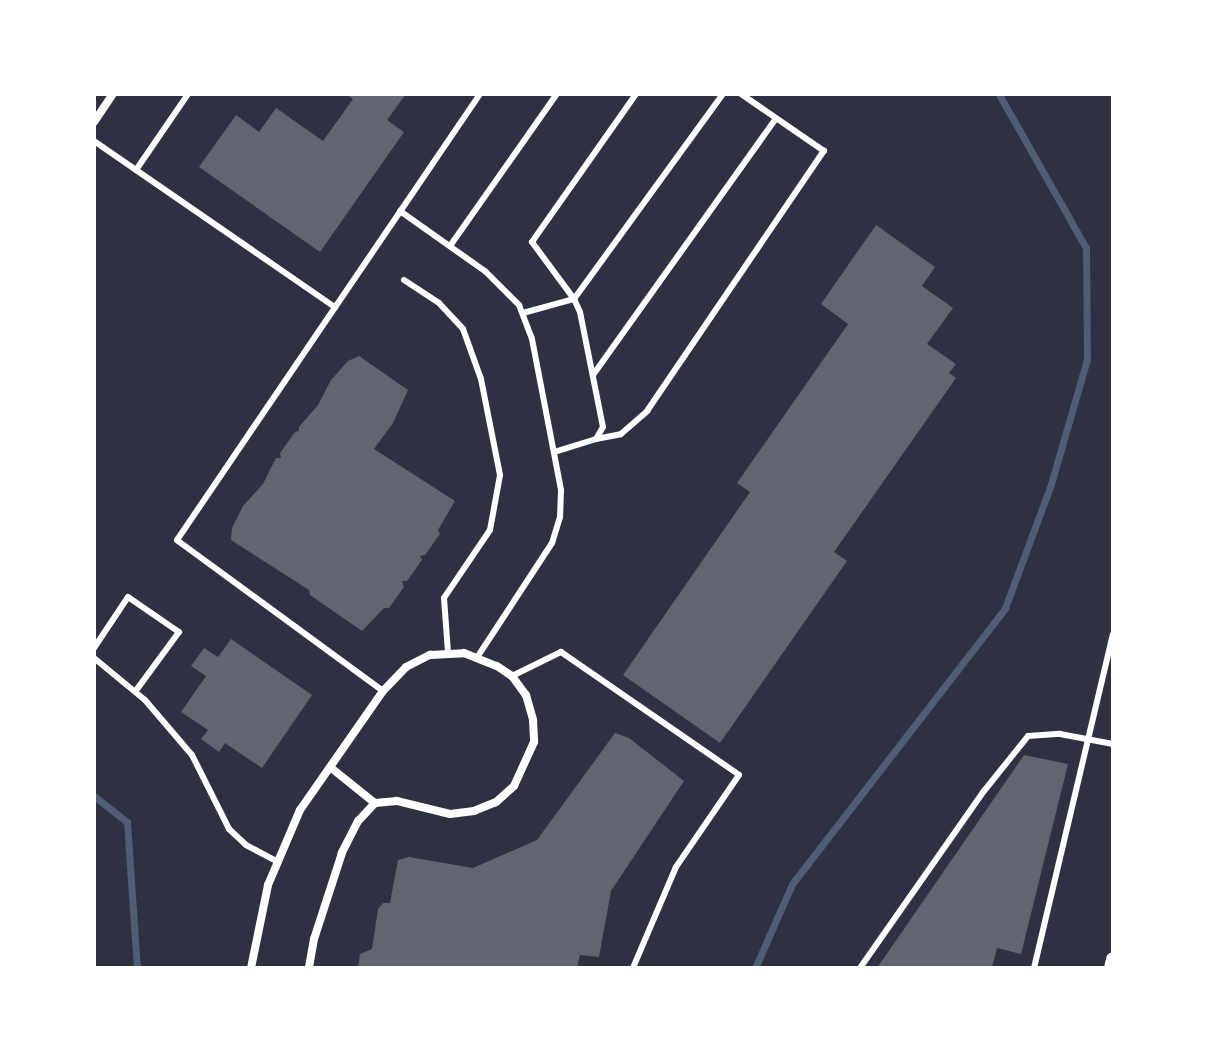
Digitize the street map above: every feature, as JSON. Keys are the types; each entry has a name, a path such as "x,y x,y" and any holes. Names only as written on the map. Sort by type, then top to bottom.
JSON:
{"street":[{"path":"94,122 113,94"},
{"path":"251,968 276,861 300,810 383,691 406,667 430,655 448,652 478,656 512,676 526,695 534,742 514,786 496,802 474,811 450,814 397,801 375,803 358,821 342,853 314,939 309,968"},
{"path":"330,767 375,803"},
{"path":"1111,968 1113,959"}],"lane":[{"path":"136,170 188,94"},
{"path":"383,691 177,540 480,94"},
{"path":"450,246 557,94"},
{"path":"596,439 603,427 574,299 532,242 636,94"},
{"path":"523,313 574,299 723,94"},
{"path":"554,452 621,434 647,411 824,151 741,94"},
{"path":"593,375 776,118"},
{"path":"94,141 335,307"},
{"path":"400,211 505,287 523,313 532,339 561,490 560,517 552,543 478,656"},
{"path":"404,280 439,303 463,329 481,379 500,475 490,530 444,598 448,652"},
{"path":"94,648 128,597 179,632 135,692"},
{"path":"1034,968 1113,634"},
{"path":"512,676 561,652 739,775 676,867 633,968"},
{"path":"94,658 135,692 192,755 229,829 246,845 276,861"},
{"path":"860,968 984,791 1028,736 1060,734 1113,744"}],"building":[{"path":"346,94 406,94 387,120 404,132 320,252 199,167 236,115 259,132 276,108 323,141 353,99"},
{"path":"876,225 935,267 922,286 953,308 927,344 956,364 949,373 956,378 834,552 847,561 720,743 623,675 750,492 737,483 848,324 821,304"},
{"path":"359,356 408,390 393,423 374,449 455,501 438,530 440,534 425,555 420,556 422,560 407,581 402,581 404,587 389,608 384,608 362,631 310,595 309,590 231,540 232,528 243,506 263,484 276,458 281,458 280,453 318,405 331,380 348,361"},
{"path":"231,639 312,695 262,768 225,743 219,752 201,739 208,730 181,712 206,676 191,666 204,648 218,657"},
{"path":"615,733 629,738 684,781 611,891 599,957 580,955 577,968 358,968 360,954 372,949 378,909 383,903 390,903 398,860 409,857 473,868 537,840"},
{"path":"1024,755 1068,764 1021,954 997,948 992,968 877,968"}],"waterway":[{"path":"755,968 792,884 1005,608 1051,484 1087,359 1086,248 999,94"},
{"path":"94,796 127,822 137,968"}]}
